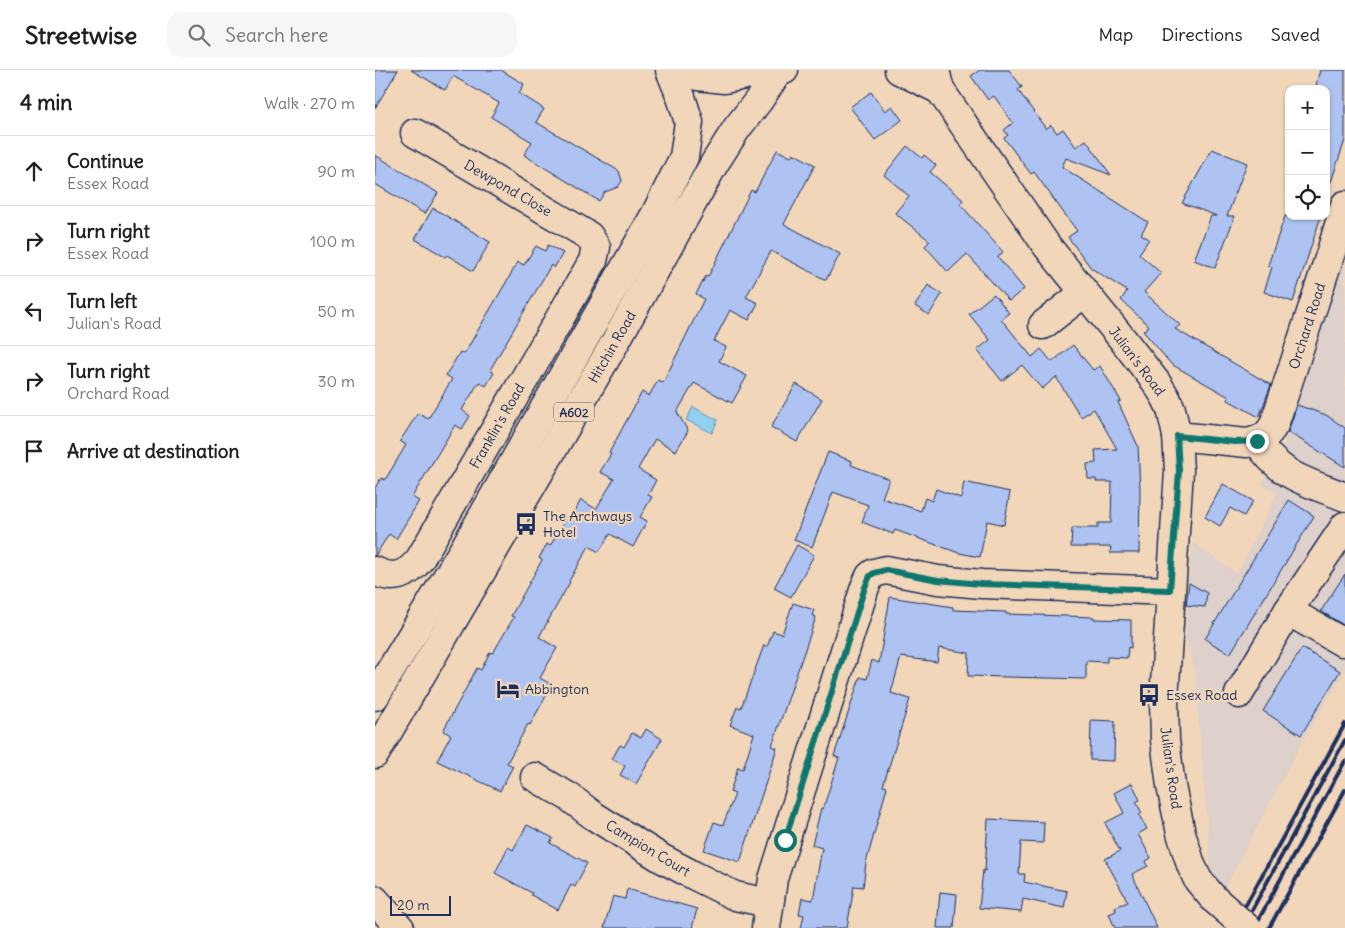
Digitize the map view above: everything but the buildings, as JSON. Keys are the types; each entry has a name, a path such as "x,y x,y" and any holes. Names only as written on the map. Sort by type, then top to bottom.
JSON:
{"street":[{"name":"Hitchin Road","path":"375,696 464,549 645,232 684,157 689,122 670,70"},
{"name":"A602","path":"681,70 698,76 724,79 780,71"},
{"name":"Julian's Road","path":"899,70 938,80 1047,246 1156,382 1171,409 1177,436 1179,471 1164,699 1165,740 1171,786 1181,833 1198,880 1214,899 1247,928"},
{"name":"Hitchin Road","path":"375,754 608,354 714,164 737,128 780,71"},
{"name":"Dewpond Close","path":"415,134 589,236 596,247"},
{"name":"Orchard Road","path":"1257,441 1265,437 1274,425 1345,205"},
{"name":"Franklin's Road","path":"375,571 390,577 401,575 410,570 420,559 593,261 596,247"},
{"path":"1043,325 1084,293"},
{"path":"1177,436 1235,442 1257,441 1266,455 1287,473 1345,497"},
{"path":"1239,694 1288,611 1345,526"},
{"path":"768,916 773,879 870,576 886,570 938,580 981,584 1170,590"},
{"path":"1288,611 1342,642"},
{"name":"Campion Court","path":"535,777 569,797 594,816 653,853 735,896 768,916"},
{"path":"375,900 401,928"}],"shaded area":[{"path":"1345,251 1345,671 1301,744 1225,888 1211,872 1195,675 1186,637 1188,577 1193,542 1237,574 1277,493 1261,485 1285,442 1284,433"}],"water":[{"path":"693,407 718,420 712,433 686,420"}],"railway":[{"path":"1233,928 1345,724"},
{"path":"1242,928 1345,740"},
{"path":"1254,928 1345,761"},
{"path":"1269,928 1345,790"}],"place":[{"name":"The Archways Hotel","path":"526,524"},
{"name":"Abbington","path":"508,689"},
{"name":"Essex Road","path":"1149,695"}],"route":[{"path":"785,840 870,576 879,571 886,570 938,580 981,584 1170,590 1179,471 1177,436 1247,443 1257,441"}]}
